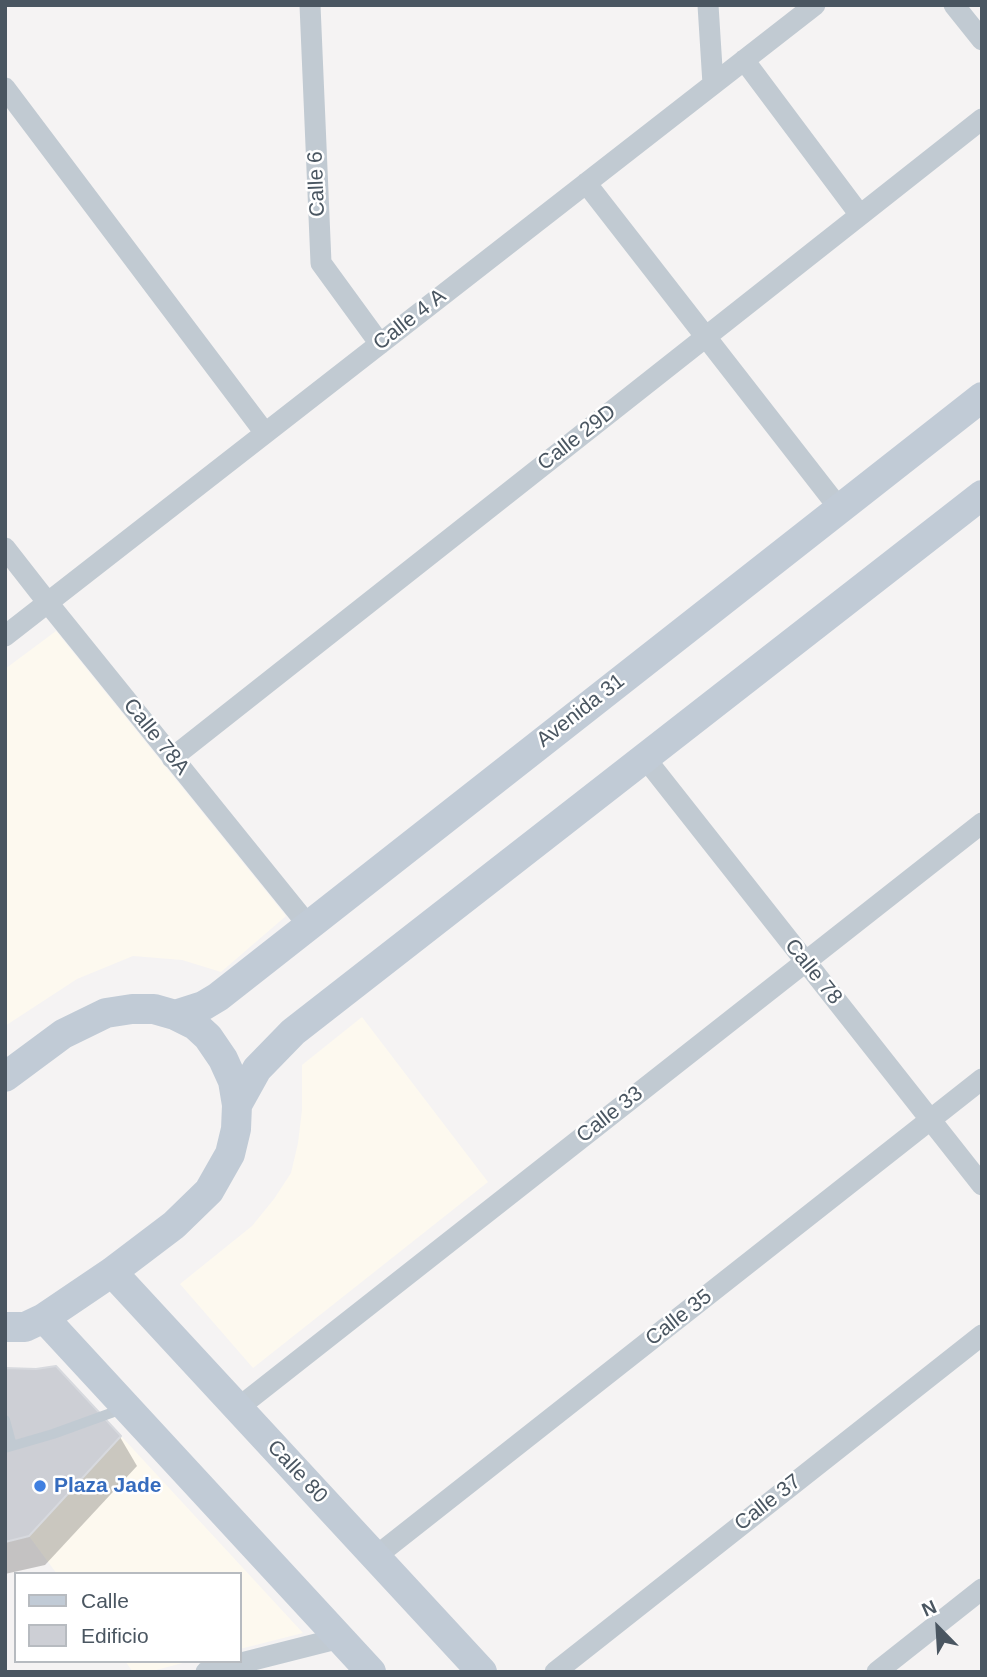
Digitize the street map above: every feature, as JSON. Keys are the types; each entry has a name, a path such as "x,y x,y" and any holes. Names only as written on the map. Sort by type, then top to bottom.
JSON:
{"main road":[{"name":"Avenida 31","path":"175,1015 203,1006 218,997 982,397"},
{"path":"237,1105 257,1069 293,1032 982,495"},
{"path":"5,1077 63,1034 106,1013 154,1009 195,1025 208,1037 223,1059 233,1081 237,1105 236,1129 230,1154 209,1192 174,1225 112,1272 44,1318 25,1327 5,1327"},
{"name":"Calle 80","path":"112,1272 482,1672"},
{"path":"44,1318 371,1672"}],"street":[{"name":"Calle 6","path":"310,5 321,263 380,344"},
{"path":"708,5 713,84"},
{"name":"Calle 4 A","path":"5,636 815,5"},
{"path":"954,5 982,40"},
{"path":"744,60 860,215"},
{"path":"5,88 265,433"},
{"name":"Calle 29D","path":"172,758 982,118"},
{"path":"586,183 839,508"},
{"name":"Calle 78A","path":"5,548 308,925"},
{"name":"Calle 78","path":"645,758 982,1185"},
{"name":"Calle 33","path":"238,1408 982,823"},
{"name":"Calle 35","path":"375,1557 982,1079"},
{"name":"Calle 37","path":"555,1672 982,1335"},
{"path":"877,1672 982,1590"},
{"path":"242,1663 340,1638"},
{"path":"206,1672 241,1663"}],"lane":[{"path":"5,1420 9,1447 127,1408"}],"shaded area":[{"path":"56,631 286,916 221,972 182,960 133,956 77,979 5,1026 5,669"},
{"path":"362,1017 488,1182 253,1368 180,1284 252,1226 274,1199 291,1173 298,1143 302,1110 302,1065"},
{"path":"121,1436 303,1633 242,1648 242,1572 56,1572 29,1536"},
{"path":"126,1663 183,1663 149,1672 133,1672"}],"building":[{"name":"Plaza Jade","path":"56,1366 121,1436 29,1536 5,1542 5,1368 36,1369"}],"place":[{"name":"Plaza Jade","path":"40,1486"}]}
